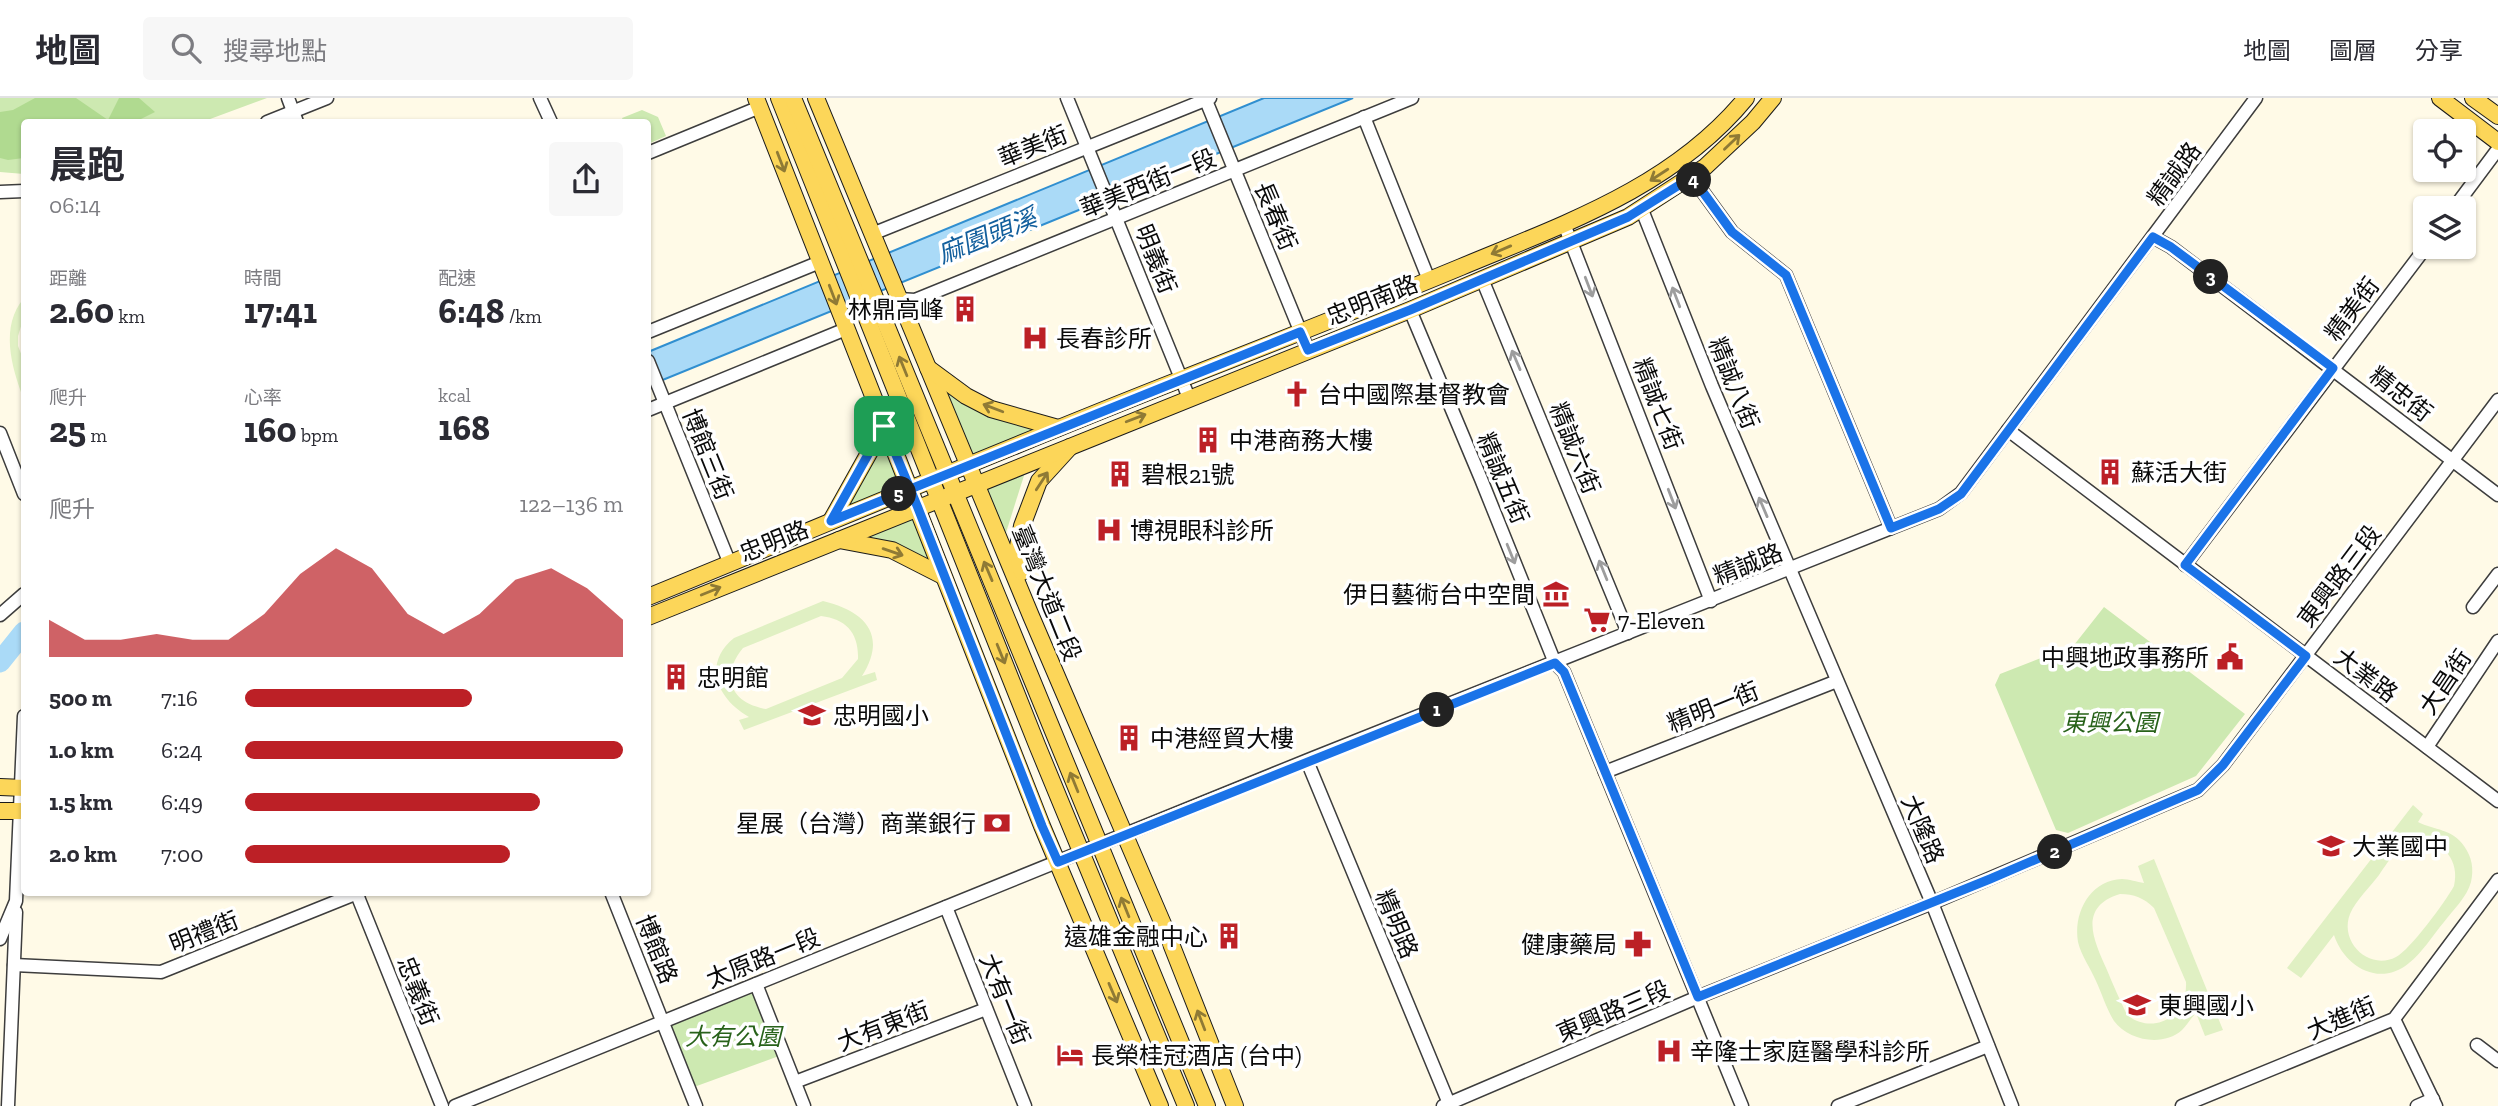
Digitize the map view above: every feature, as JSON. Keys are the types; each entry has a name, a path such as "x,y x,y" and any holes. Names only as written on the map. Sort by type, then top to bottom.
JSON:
{"main road":[{"path":"779,98 847,247 880,307 939,478"},
{"path":"793,98 847,247 868,321 947,496 1090,849 1186,1106"},
{"name":"臺灣大道二段","path":"816,98 1031,616 1185,977 1235,1106"},
{"name":"忠明南路","path":"909,490 1564,224 1636,190 1663,174 1716,130 1746,98"},
{"name":"忠明南路","path":"918,508 1073,443 1410,310 1642,210 1692,177 1739,136 1773,98"},
{"path":"2440,98 2498,142"},
{"path":"2473,98 2498,116"},
{"path":"758,103 943,576 1160,1106"},
{"path":"927,367 966,396 991,409 1058,428"},
{"path":"831,521 884,426"},
{"path":"1031,616 1017,551 1022,526 1039,481 1073,443"},
{"name":"忠明路","path":"651,596 909,490"},
{"name":"忠明路","path":"651,616 918,508"},
{"path":"839,540 892,550 943,576"},
{"path":"1090,849 1207,1106"}],"street":[{"path":"288,98 294,118 327,98"},
{"path":"540,98 550,119"},
{"name":"明義街","path":"1067,98 1189,398"},
{"name":"華美西街一段","path":"899,299 915,300 1117,220 1233,168 1412,98"},
{"name":"精誠路","path":"1090,849 1790,570 1950,503 1961,494 2256,98"},
{"name":"華美街","path":"872,234 1089,152 1208,101"},
{"name":"長春街","path":"1208,101 1308,350"},
{"path":"651,152 758,103"},
{"path":"1364,117 1429,280"},
{"path":"2463,196 2498,149"},
{"path":"1692,177 1732,232 1786,275 1891,528"},
{"path":"0,192 21,191"},
{"name":"精誠八街","path":"1642,210 1712,386 1790,570"},
{"name":"精誠七街","path":"1564,224 1711,601"},
{"name":"精忠街","path":"2153,237 2171,247 2333,368 2498,495"},
{"name":"精美街","path":"2185,565 2417,259"},
{"path":"651,331 820,262"},
{"name":"精誠六街","path":"1482,279 1628,633"},
{"name":"精誠五街","path":"1410,310 1555,663 1564,672 1742,1106"},
{"path":"651,408 664,400 846,329"},
{"name":"博館三街","path":"651,368 730,564"},
{"name":"東興路三段","path":"1447,1105 1698,997 1931,903 2198,790 2223,765 2498,400"},
{"name":"大業路","path":"2008,430 2498,801"},
{"path":"0,433 21,486"},
{"name":"大隆路","path":"1790,570 1931,903 2012,1106"},
{"path":"2473,607 2498,574"},
{"path":"3,609 21,596"},
{"name":"大昌街","path":"2427,747 2498,641"},
{"name":"精明一街","path":"1605,772 1837,681"},
{"path":"8,1106 16,901 15,787 21,740"},
{"name":"精明路","path":"1307,761 1447,1105"},
{"name":"太原路一段","path":"455,1106 1090,849"},
{"name":"大進街","path":"2182,1106 2394,1019 2498,880"},
{"name":"明禮街","path":"14,965 161,972 350,896"},
{"name":"忠義街","path":"358,896 442,1106"},
{"name":"博館路","path":"613,896 696,1106"},
{"path":"0,939 16,901"},
{"name":"大有一街","path":"946,908 1025,1106"},
{"path":"756,984 804,1106"},
{"name":"大有東街","path":"795,1082 986,1009"},
{"path":"2394,1019 2435,1103 2417,1106"},
{"path":"1838,1106 1988,1045"},
{"path":"2477,1045 2498,1062"},
{"path":"2217,1093 2222,1106"}],"green space":[{"path":"0,98 267,98 210,119 21,119 21,174 0,172"},
{"path":"35,98 76,98 107,119 21,119 21,158 8,160 0,158 0,112 13,110"},
{"path":"119,98 139,98 155,112 141,119 108,119"},
{"path":"642,110 658,117 666,136 651,143 651,119 622,118"},
{"path":"21,303 18,346 21,354 21,391 10,347 12,321"},
{"path":"935,377 1047,428 971,459"},
{"path":"884,434 902,487 840,514"},
{"path":"1027,466 1004,539 983,486"},
{"path":"916,515 941,584 902,561 848,541"},
{"path":"823,601 838,605 861,618 868,627 873,648 862,676 875,672 877,680 744,730 739,720 749,717 729,701 722,691 716,670 724,648 734,638","holes":["821,616 849,629 858,650 858,659 842,678 766,709 744,701 737,694 732,687 732,668 743,648"]},
{"name":"東興公園","path":"2104,607 2245,714 2196,776 2068,833 2056,830 1995,685 2000,674 2074,645"},
{"path":"2413,805 2423,814 2418,822 2449,833 2460,840 2471,859 2472,877 2469,888 2427,944 2409,963 2386,974 2364,970 2346,956 2334,935 2301,978 2287,968","holes":["2427,841 2448,854 2455,868 2454,886 2402,953 2386,960 2367,957 2353,944 2349,934 2350,914 2400,849 2411,842"]},
{"path":"2154,859 2223,1030 2205,1036 2196,1013 2182,1030 2174,1035 2165,1039 2146,1039 2120,1028 2111,1017 2079,947 2078,920 2086,900 2101,885 2122,879 2144,883 2138,866","holes":["2120,894 2143,899 2154,908 2186,982 2185,994 2175,1013 2158,1023 2137,1021 2127,1015 2094,937 2092,926 2098,907"]},
{"name":"大有公園","path":"755,991 779,1056 694,1087 667,1025"}],"water":[{"path":"1264,98 1353,98 651,385 651,351"}],"waterway":[{"name":"麻園頭溪","path":"0,662 21,636"}],"place":[{"name":"林鼎高峰","path":"965,309"},
{"name":"長春診所","path":"1035,338"},
{"name":"台中國際基督教會","path":"1297,394"},
{"name":"中港商務大樓","path":"1208,440"},
{"name":"蘇活大街","path":"2110,472"},
{"name":"碧根21號","path":"1120,474"},
{"name":"博視眼科診所","path":"1109,530"},
{"name":"伊日藝術台中空間","path":"1556,594"},
{"name":"7-Eleven","path":"1597,620"},
{"name":"中興地政事務所","path":"2230,657"},
{"name":"忠明館","path":"676,677"},
{"name":"忠明國小","path":"812,715"},
{"name":"中港經貿大樓","path":"1129,738"},
{"name":"星展（台灣）商業銀行","path":"997,823"},
{"name":"大業國中","path":"2331,846"},
{"name":"遠雄金融中心","path":"1229,936"},
{"name":"健康藥局","path":"1638,944"},
{"name":"東興國小","path":"2137,1005"},
{"name":"辛隆士家庭醫學科診所","path":"1669,1051"},
{"name":"長榮桂冠酒店 (台中)","path":"1070,1055"}],"route":[{"path":"884,426 831,521 909,490 1058,428 1300,332 1308,350 1410,310 1628,217 1692,177 1732,232 1786,275 1891,528 1939,509 1961,494 2153,237 2171,247 2333,368 2185,565 2306,656 2223,765 2198,790 2185,798 1990,879 1698,997 1564,672 1555,663 1058,862 1042,826 918,508 909,490 884,426"}]}
